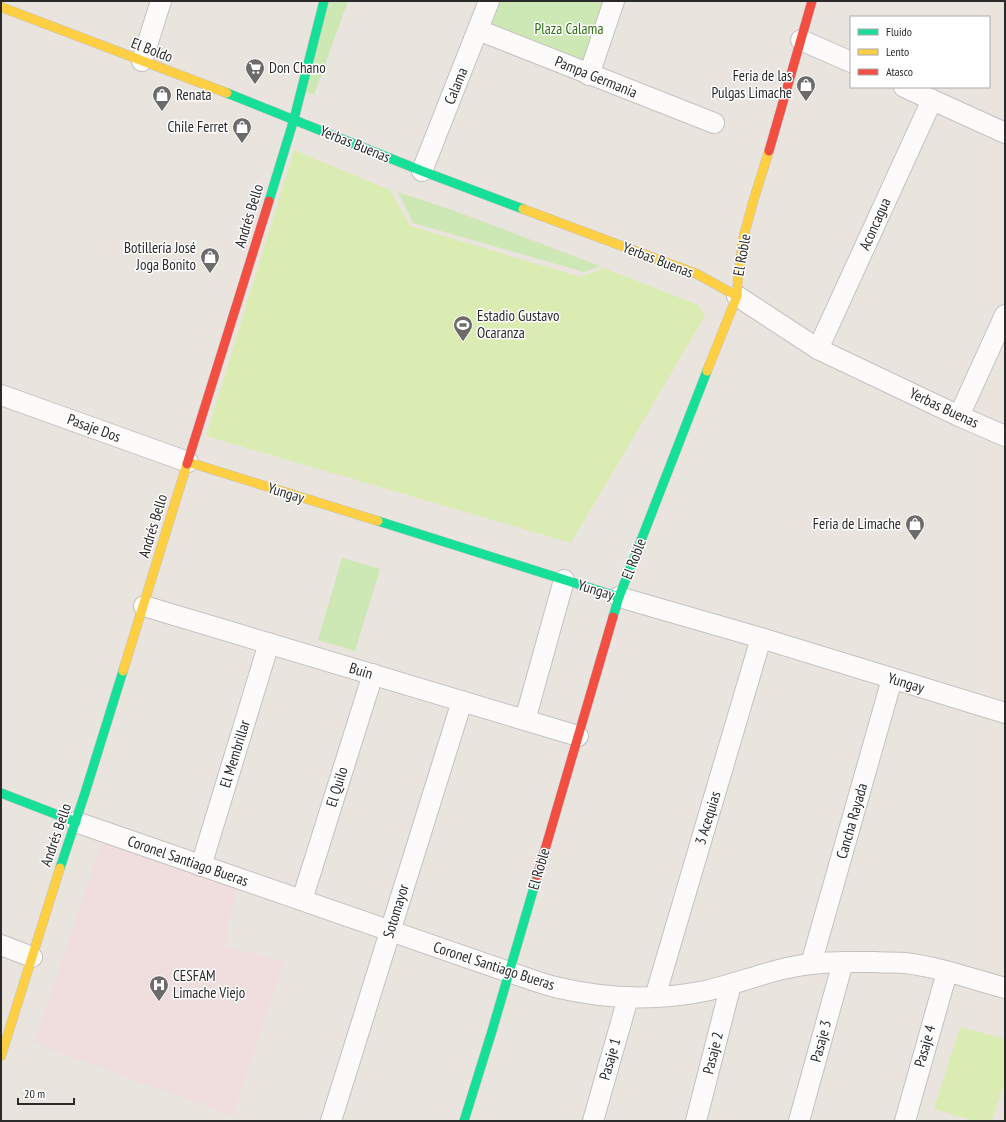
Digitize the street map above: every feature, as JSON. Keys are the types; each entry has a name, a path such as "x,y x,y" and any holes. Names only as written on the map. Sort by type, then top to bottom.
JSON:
{"street":[{"path":"142,61 161,1"},
{"name":"Andrés Bello","path":"1,1056 144,606 294,119 324,1"},
{"name":"Calama","path":"422,171 489,1"},
{"path":"589,74 614,1"},
{"name":"El Roble","path":"464,1121 619,597 737,296 739,260 749,214 801,40 811,1"},
{"name":"El Boldo","path":"10,7 142,61 294,119"},
{"name":"Pampa Germania","path":"478,30 714,123"},
{"path":"801,40 850,62"},
{"path":"906,88 1005,133"},
{"name":"Aconcagua","path":"818,349 932,100"},
{"name":"Yerbas Buenas","path":"294,119 422,171 697,274 737,296 818,349 959,416 1005,436"},
{"path":"959,416 1005,315"},
{"name":"Pasaje Dos","path":"1,395 188,462"},
{"name":"Yungay","path":"188,462 619,597 761,638 1005,713"},
{"path":"525,720 564,580"},
{"name":"Buin","path":"144,606 578,736"},
{"name":"3 Acequias","path":"654,997 761,638"},
{"name":"El Membrillar","path":"201,866 269,643"},
{"name":"El Quilo","path":"302,900 373,674"},
{"name":"Cancha Rayada","path":"811,964 892,679"},
{"name":"Sotomayor","path":"331,1121 462,701"},
{"name":"Coronel Santiago Bueras","path":"1,793 76,822 509,972 555,987 596,995 628,998 680,995 731,984 766,973 811,964 843,962 905,963 946,972 1005,988"},
{"path":"1,945 32,957"},
{"name":"Pasaje 3","path":"799,1121 843,962"},
{"name":"Pasaje 4","path":"904,1121 946,972"},
{"name":"Pasaje 2","path":"696,1121 731,984"},
{"name":"Pasaje 1","path":"593,1121 628,998"}],"shaded area":[{"name":"CESFAM Limache Viejo","path":"111,841 236,889 224,947 284,961 233,1116 34,1043 101,845"}],"green space":[{"path":"328,1 348,1 314,95 302,90"},
{"name":"Plaza Calama","path":"495,1 607,1 585,65 486,26"},
{"name":"Estadio Gustavo Ocaranza","path":"294,150 390,190 410,226 581,277 604,268 698,305 705,316 571,543 206,436"},
{"path":"398,192 455,211 600,266 584,272 413,223"},
{"path":"342,558 380,569 355,651 318,640"},
{"path":"960,1027 1005,1039 1005,1079 992,1121 974,1121 934,1109"}],"traffic: fast":[{"path":"269,201 294,119 324,1"},
{"path":"227,93 422,171 523,209"},
{"path":"613,617 619,597 707,371"},
{"path":"378,521 619,597"},
{"path":"60,868 123,671"},
{"path":"1,793 76,822"},
{"path":"464,1121 537,877"}],"traffic: slow":[{"path":"1,7 227,93"},
{"path":"707,371 737,296 743,239 769,151"},
{"path":"523,209 697,274 737,296"},
{"path":"188,462 378,521"},
{"path":"123,671 187,464"},
{"path":"1,1056 60,868"}],"traffic: jam":[{"path":"769,151 812,1"},
{"path":"187,464 269,201"},
{"path":"537,877 613,617"}],"place":[{"name":"Don Chano","path":"255,85"},
{"name":"Feria de las Pulgas Limache","path":"806,102"},
{"name":"Renata","path":"162,112"},
{"name":"Chile Ferret","path":"242,144"},
{"name":"Botillería José Joga Bonito","path":"210,274"},
{"name":"Estadio Gustavo Ocaranza","path":"463,342"},
{"name":"Feria de Limache","path":"915,541"},
{"name":"CESFAM Limache Viejo","path":"159,1002"}]}
